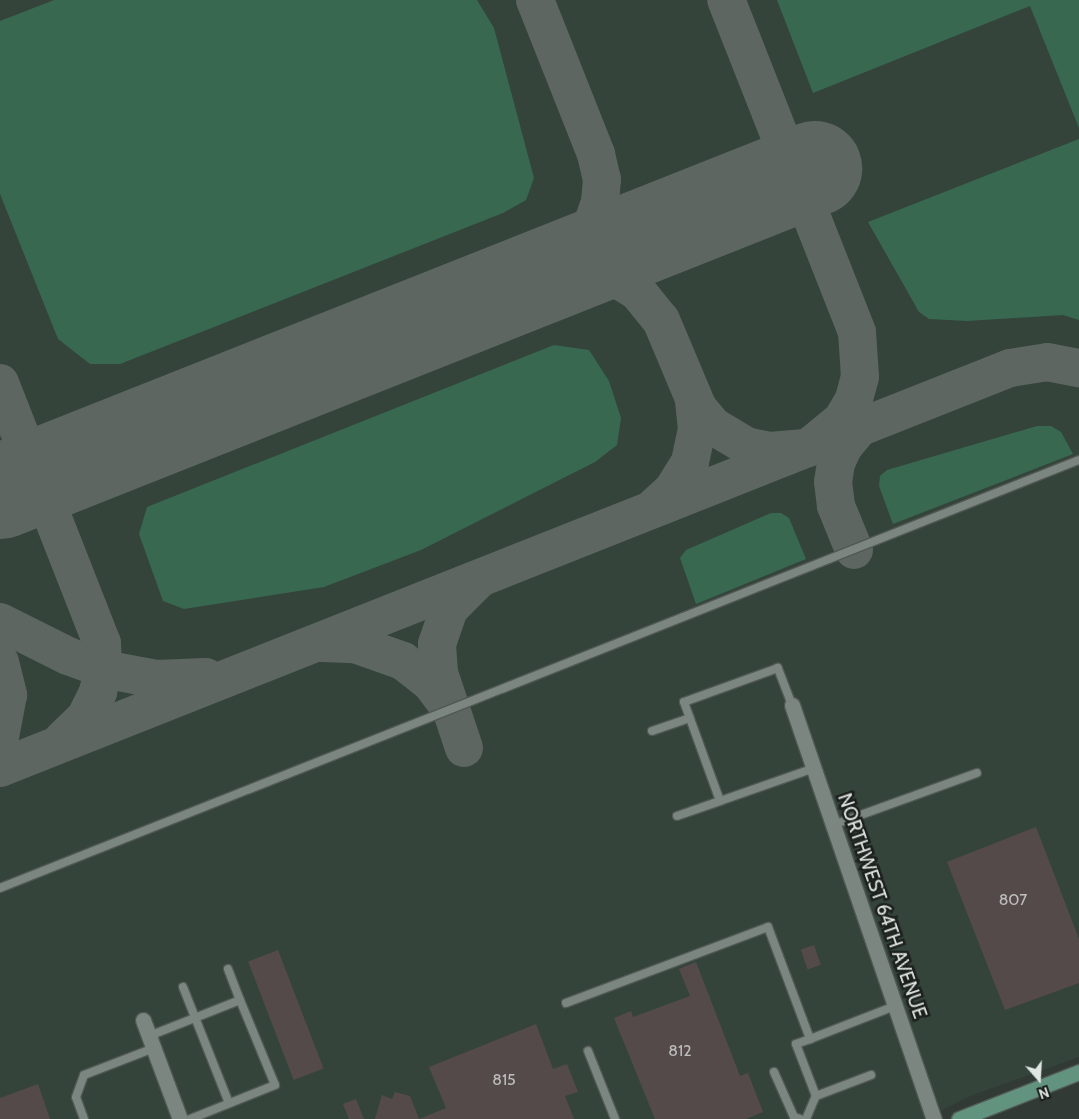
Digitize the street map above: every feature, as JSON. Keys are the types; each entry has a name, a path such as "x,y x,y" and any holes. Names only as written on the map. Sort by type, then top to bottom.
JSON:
{"street":[{"name":"NORTHWEST 64TH AVENUE","path":"792,705 934,1119"},
{"path":"143,1020 180,1119"},
{"path":"958,1119 1079,1072"}],"lane":[{"path":"0,888 1079,460"},
{"path":"720,801 684,702 778,668 792,705"},
{"path":"652,731 690,718"},
{"path":"677,816 814,768"},
{"path":"833,825 977,773"},
{"path":"566,1003 768,927 810,1039"},
{"path":"190,1119 275,1085 228,969"},
{"path":"183,987 229,1103"},
{"path":"84,1119 76,1097 84,1075 152,1042 195,1018 240,1000"},
{"path":"806,1119 816,1096 796,1044 895,1006"},
{"path":"588,1051 615,1119"},
{"path":"774,1072 794,1117 800,1119"},
{"path":"816,1096 871,1075"}],"shaded area":[{"path":"0,0 1079,0 1079,1057 970,1096 925,1119 0,1119"}],"green space":[{"path":"54,0 477,0 494,28 534,178 526,200 503,213 120,364 90,364 58,339 0,194 0,21"},
{"path":"777,0 1079,0 1079,128 1030,6 813,93"},
{"path":"1079,139 1079,320 1063,315 967,321 929,319 919,312 868,222"},
{"path":"554,345 589,350 609,381 621,418 617,445 595,462 421,550 324,587 184,609 163,601 139,534 147,507"},
{"path":"1037,426 1051,426 1061,432 1073,454 893,524 879,486 880,476 887,470"},
{"path":"771,513 781,513 789,518 806,559 696,604 680,558 686,550"}],"building":[{"path":"1036,827 1079,939 1079,983 1005,1010 947,862"},
{"path":"814,945 821,965 808,969 801,950"},
{"path":"278,950 324,1069 294,1080 248,961"},
{"path":"696,962 740,1076 748,1073 763,1112 746,1119 655,1119 614,1018 631,1011 633,1017 690,996 679,969"},
{"path":"536,1024 553,1069 567,1064 578,1092 565,1096 574,1119 419,1119 446,1108 429,1067"},
{"path":"38,1084 50,1119 0,1119 0,1098"},
{"path":"395,1092 410,1096 419,1119 375,1119 382,1095 392,1099"},
{"path":"356,1099 364,1119 349,1119 343,1104"}],"taxiway":[{"path":"535,0 596,154 602,179 600,202 588,236 573,255 541,275"},
{"path":"533,279 567,270 590,271 617,279 638,292 661,320 698,408 713,426 746,446 770,451 808,448 842,420 854,399 860,377 857,332 726,0"},
{"path":"0,768 1010,368 1047,362 1079,368"},
{"path":"0,383 102,643 103,669 98,692 86,717 62,740"},
{"path":"654,507 672,491 690,462 697,429 694,401"},
{"path":"854,550 836,506 833,482 836,463 844,446 860,427"},
{"path":"464,748 439,673 437,644 449,609 477,581"},
{"path":"0,622 68,656 103,669 156,679 206,677"},
{"path":"322,643 355,644 403,661 431,683 446,703"},
{"path":"0,662 8,695 0,737"}],"runway":[{"path":"0,491 814,168"}]}
